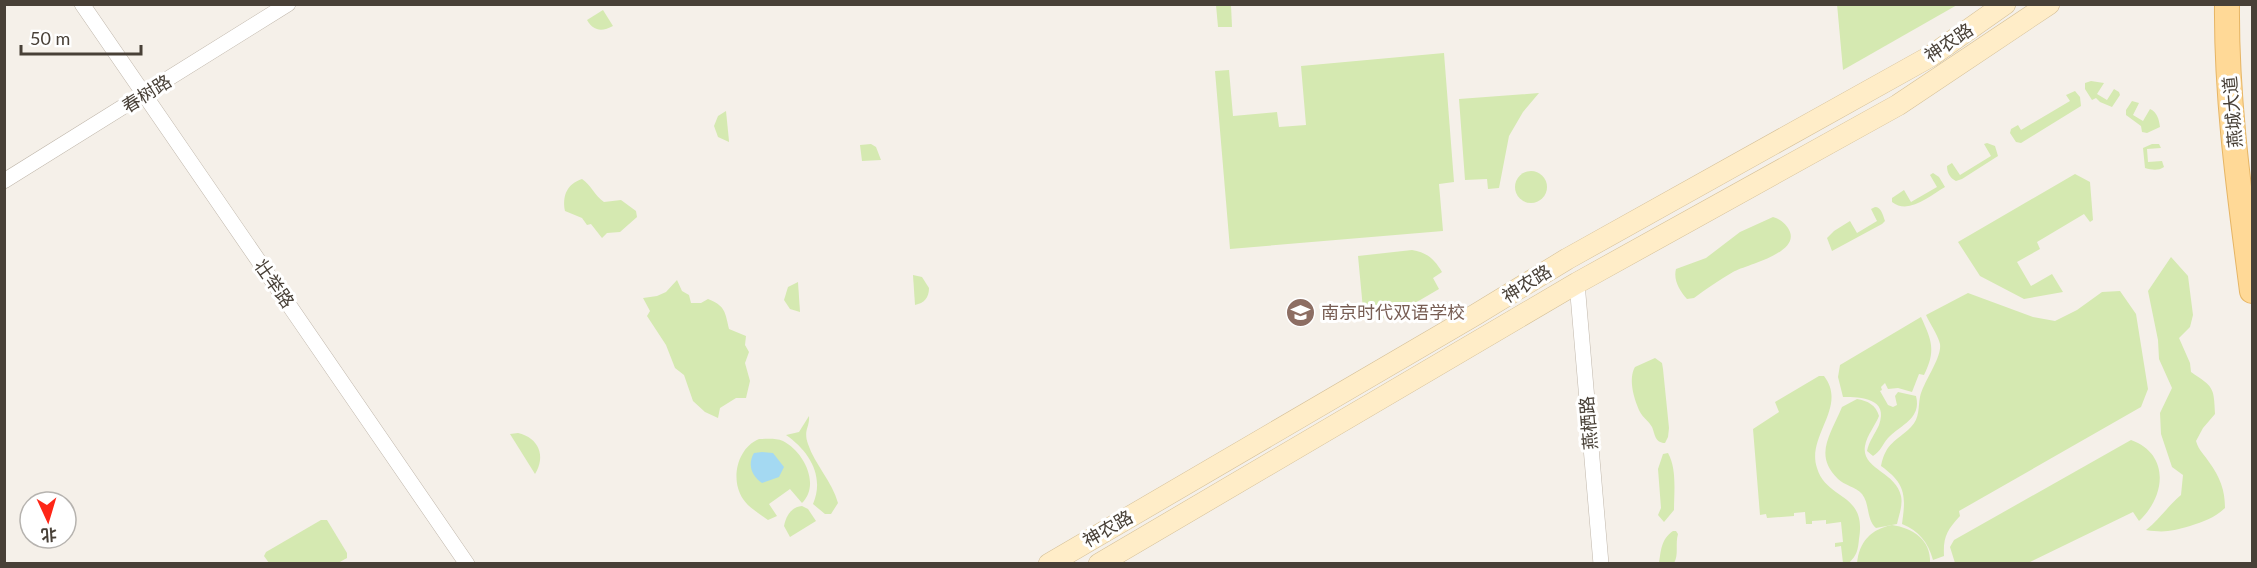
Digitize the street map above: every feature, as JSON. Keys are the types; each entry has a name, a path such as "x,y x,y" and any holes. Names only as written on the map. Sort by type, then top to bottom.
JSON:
{"main road":[{"name":"燕城大道","path":"2228,4 2227,49 2241,210 2253,291"}],"street":[{"name":"壮举路","path":"82,4 467,564"},
{"name":"春树路","path":"4,181 144,96 288,4"},
{"name":"神农路","path":"1049,564 1567,259 1931,56 2005,4"},
{"name":"神农路","path":"1099,564 1576,283 1898,105 2049,4"},
{"name":"燕栖路","path":"1576,283 1601,564"}],"green space":[{"path":"1837,4 1957,4 1957,5 1843,70"},
{"path":"1216,5 1231,5 1232,27 1218,27"},
{"path":"603,10 613,26 602,30 589,24 587,20"},
{"path":"1444,53 1454,182 1439,184 1443,231 1230,249 1215,71 1229,70 1233,116 1277,112 1279,127 1306,125 1301,66"},
{"path":"2091,81 2104,83 2097,94 2107,100 2114,89 2119,92 2120,95 2112,107 2096,98 2092,100 2085,89 2085,83"},
{"path":"2075,91 2080,97 2081,106 2021,143 2016,142 2010,133 2011,129 2018,125 2021,130 2070,101 2066,95"},
{"path":"1539,93 1523,112 1509,136 1499,188 1488,189 1487,179 1465,180 1459,99"},
{"path":"2132,101 2139,103 2133,115 2143,121 2150,109 2157,116 2160,127 2147,133 2142,132 2141,126 2126,115 2126,110"},
{"path":"726,111 729,142 718,137 714,126 718,116"},
{"path":"871,144 876,147 881,160 862,161 860,145"},
{"path":"1984,144 1995,146 1998,156 1962,179 1956,181 1951,177 1947,166 1952,163 1960,175 1991,156"},
{"path":"2159,144 2161,148 2147,149 2148,162 2162,161 2164,167 2153,170 2145,168 2143,148"},
{"path":"1531,171 1542,176 1547,187 1542,198 1531,203 1520,198 1515,187 1520,176"},
{"path":"1933,173 1939,177 1945,187 1912,205 1905,206 1892,202 1892,198 1904,190 1911,202 1937,187 1930,175"},
{"path":"2075,174 2090,182 2093,220 2090,222 2084,214 2037,242 2040,249 2017,262 2031,286 2052,274 2063,292 2024,299 1980,276 1958,242"},
{"path":"582,179 604,202 621,200 636,211 637,217 620,232 607,233 602,238 591,224 587,225 582,218 565,211 564,200 569,187"},
{"path":"1875,207 1883,214 1885,221 1832,251 1827,238 1850,221 1857,233 1877,221 1871,209"},
{"path":"1773,217 1783,222 1790,232 1790,240 1786,247 1769,258 1733,272 1694,298 1687,299 1676,281 1676,269 1706,258 1740,232"},
{"path":"1412,250 1433,260 1442,272 1433,278 1439,289 1386,320 1376,311 1363,309 1358,256"},
{"path":"2171,257 2188,276 2193,315 2190,327 2179,338 2190,363 2191,372 2208,384 2214,398 2215,414 2196,441 2219,478 2225,508 2200,523 2173,530 2158,531 2146,530 2181,495 2183,475 2172,467 2161,434 2160,413 2172,388 2159,359 2158,340 2148,291"},
{"path":"913,275 922,277 929,288 925,300 915,305"},
{"path":"677,280 682,291 689,295 691,303 701,303 708,299 718,304 725,313 729,329 746,336 745,345 749,352 745,363 750,381 746,398 736,398 720,408 718,418 705,412 693,401 684,375 675,368 666,345 647,316 650,311 643,298 666,292"},
{"path":"798,282 800,312 790,309 784,300 788,287"},
{"path":"2120,291 2136,314 2148,389 2141,407 1959,511 1960,516 1945,539 1944,556 1933,560 1922,538 1902,524 1904,498 1900,485 1881,466 1892,443 1916,420 1922,391 1940,350 1939,341 1926,315 1968,293 2033,317 2055,321 2077,310 2102,292"},
{"path":"1921,317 1931,346 1930,359 1924,375 1919,374 1912,392 1898,388 1888,389 1885,383 1880,391 1888,405 1893,407 1897,405 1895,396 1898,392 1916,396 1916,410 1909,421 1888,438 1873,456 1867,451 1879,425 1880,409 1872,401 1843,397 1838,377 1840,365"},
{"path":"1655,358 1662,363 1663,369 1669,428 1665,443 1657,440 1651,425 1641,414 1633,389 1632,377 1635,367"},
{"path":"1819,376 1824,376 1830,388 1831,399 1817,444 1815,456 1817,468 1822,479 1852,505 1860,524 1858,549 1849,563 1843,563 1841,546 1835,547 1835,543 1843,542 1841,522 1826,524 1826,520 1806,524 1805,512 1794,513 1794,516 1767,518 1766,514 1760,515 1753,429 1779,412 1775,402"},
{"path":"1857,399 1871,404 1879,416 1866,442 1865,454 1873,466 1893,481 1898,488 1902,503 1897,524 1876,528 1862,494 1838,479 1827,461 1826,444 1842,407"},
{"path":"809,416 806,435 808,444 832,487 838,503 831,514 825,514 813,504 817,484 813,465 802,449 786,435 799,432"},
{"path":"518,433 536,443 540,461 535,474 510,434"},
{"path":"759,439 777,439 790,446 803,460 810,478 810,487 802,503 790,489 769,504 777,516 768,520 745,502 737,483 741,457 751,443"},
{"path":"2131,440 2144,446 2152,455 2158,465 2160,476 2155,500 2139,521 2133,512 2028,563 1955,563 1950,547 1954,540"},
{"path":"1668,453 1674,473 1674,510 1664,522 1658,515 1661,508 1658,469 1663,454"},
{"path":"802,506 808,509 816,521 790,537 784,526 786,519 792,510"},
{"path":"321,520 327,520 347,553 347,558 338,563 269,563 264,556 266,552"},
{"path":"1892,525 1907,529 1919,536 1930,555 1930,563 1857,563 1860,549 1867,538 1872,533"},
{"path":"1673,531 1678,534 1674,563 1659,563 1664,541"}],"water":[{"path":"754,453 773,453 784,467 779,477 762,483 753,474 751,462"}],"place":[{"name":"南京时代双语学校","path":"1300,313"}]}
